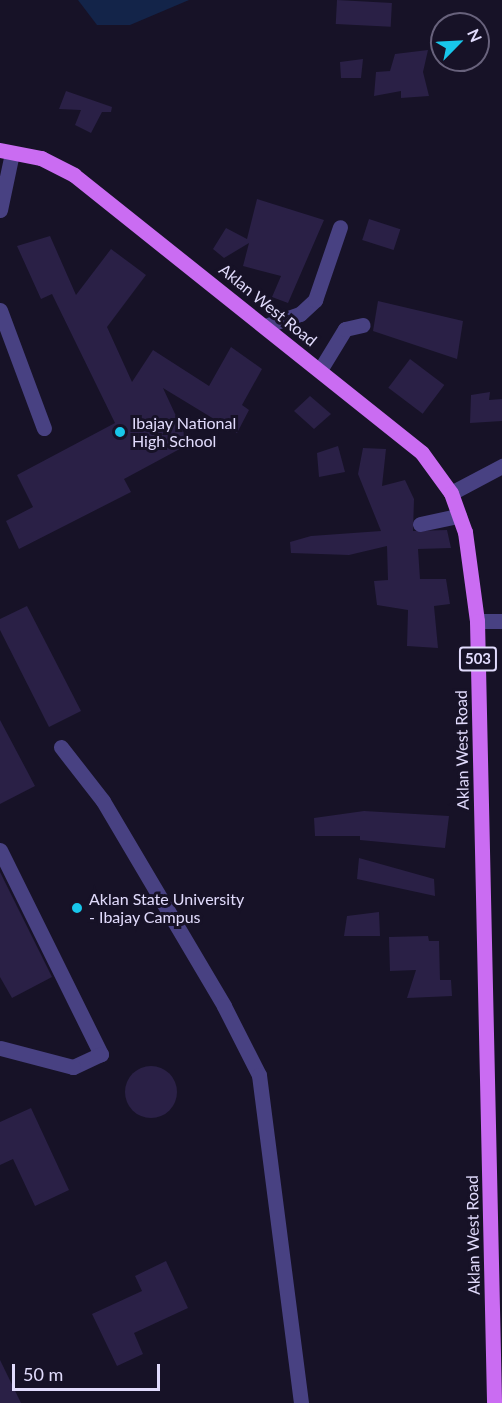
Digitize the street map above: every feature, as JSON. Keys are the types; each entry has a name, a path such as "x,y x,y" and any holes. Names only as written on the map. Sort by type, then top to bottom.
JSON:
{"main road":[{"name":"Aklan West Road","path":"6,151 41,159 74,175 422,453 451,493 459,516 477,621 494,1403"}],"street":[{"path":"0,210 6,151"},
{"path":"265,326 300,314 315,300 340,227"},
{"path":"0,310 44,428"},
{"path":"320,370 345,329 363,325"},
{"path":"451,493 502,466"},
{"path":"420,524 459,516"},
{"path":"477,621 502,621"},
{"path":"61,747 103,801 225,1006 259,1075 301,1403"},
{"path":"0,850 101,1054 73,1067 0,1048"}],"water":[{"path":"78,0 189,0 130,25 97,25"}],"building":[{"path":"337,0 392,3 391,27 336,24"},
{"path":"428,50 423,72 429,96 401,98 401,91 374,96 376,72 390,71 395,54"},
{"path":"363,59 361,78 341,78 340,62"},
{"path":"66,91 112,107 111,112 102,112 91,133 75,125 81,110 59,109"},
{"path":"257,199 324,220 288,303 272,297 281,276 243,266 249,243 224,258 213,249 226,228 247,239"},
{"path":"369,219 400,229 394,250 362,240"},
{"path":"50,236 76,295 111,249 146,275 107,327 132,382 153,350 209,386 231,347 262,369 242,405 249,410 237,433 163,388 189,444 124,479 131,492 19,549 6,521 33,507 17,475 115,423 52,294 41,299 17,246"},
{"path":"378,301 463,321 457,359 373,331"},
{"path":"410,359 444,385 423,414 388,388"},
{"path":"490,392 489,400 502,399 502,421 470,423 471,395"},
{"path":"310,396 331,414 314,429 294,411"},
{"path":"338,446 345,472 319,477 317,453"},
{"path":"363,448 386,449 382,486 405,480 414,499 413,531 447,530 451,548 418,549 420,579 446,579 450,604 434,606 438,648 407,646 408,610 377,605 374,581 388,580 387,546 349,555 291,553 290,542 311,536 381,531 358,474"},
{"path":"27,606 81,711 49,727 0,630 0,619"},
{"path":"0,720 35,786 0,804"},
{"path":"364,811 449,816 445,848 360,840 360,836 315,836 314,818"},
{"path":"359,858 434,879 435,896 357,879"},
{"path":"0,872 52,977 12,998 0,977"},
{"path":"379,912 380,936 344,936 347,916"},
{"path":"428,936 429,941 439,941 440,980 451,980 452,996 407,998 416,970 390,971 389,937"},
{"path":"146,1066 156,1066 170,1073 177,1092 170,1111 156,1118 146,1118 136,1114 129,1107 125,1097 125,1087 129,1077 136,1070"},
{"path":"31,1108 69,1190 35,1206 13,1159 0,1165 0,1122"},
{"path":"166,1261 188,1308 134,1333 143,1354 117,1366 92,1314 142,1291 135,1276"},
{"path":"0,1360 21,1403 0,1403"}],"place":[{"name":"Ibajay National High School","path":"120,432"},
{"name":"Aklan State University - Ibajay Campus","path":"77,908"}]}
